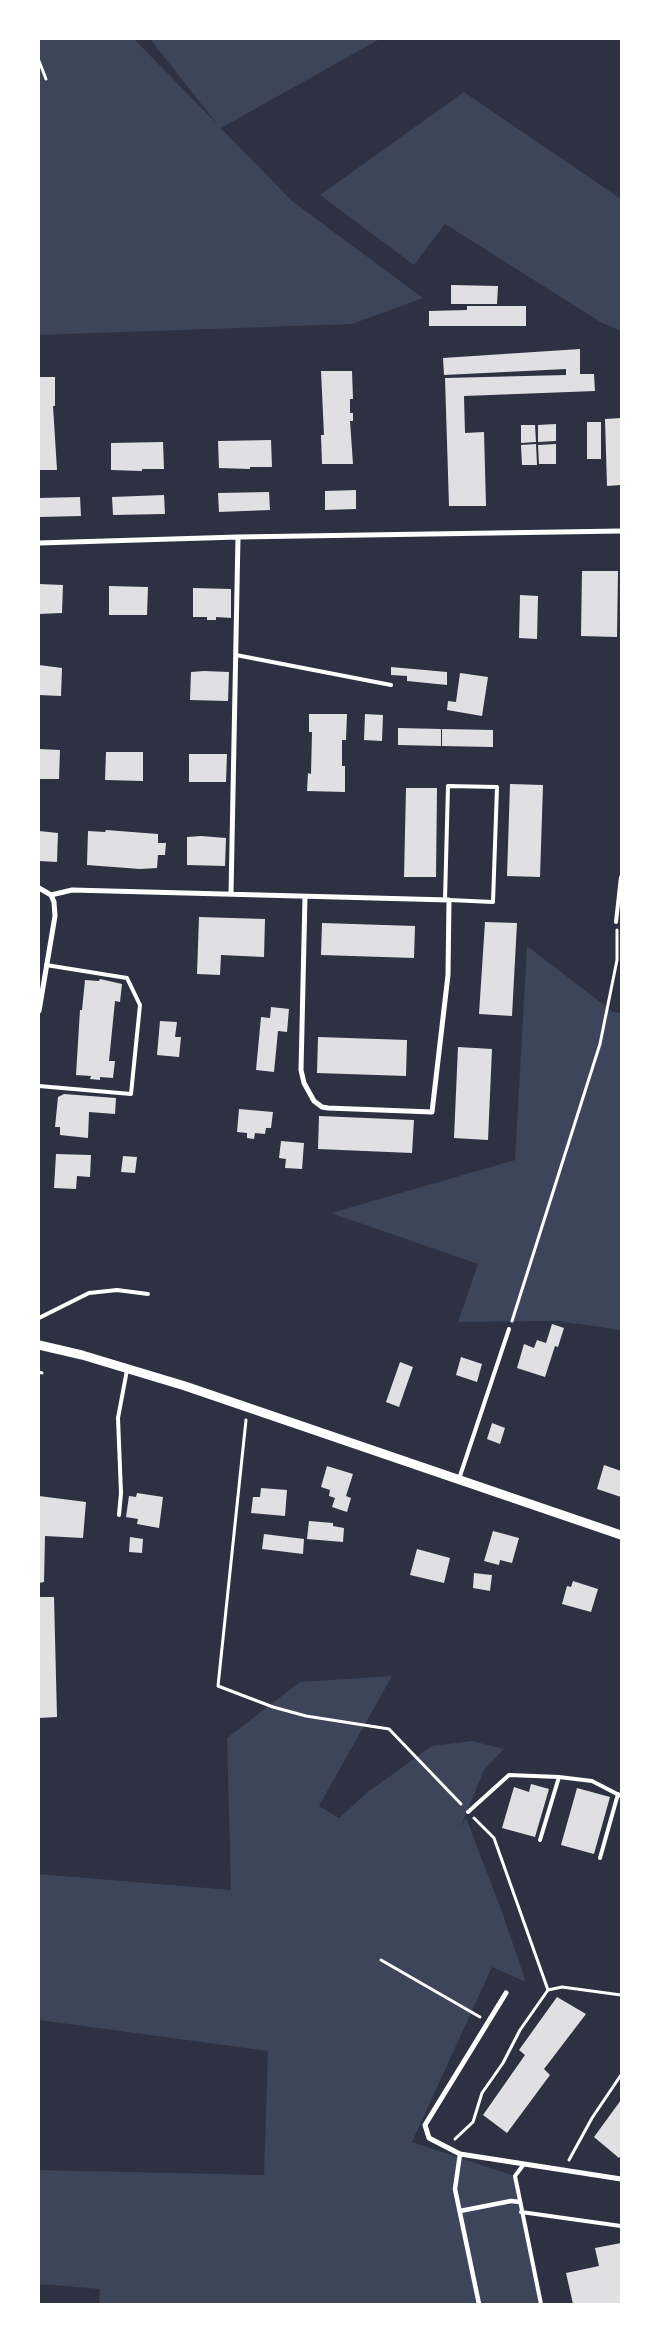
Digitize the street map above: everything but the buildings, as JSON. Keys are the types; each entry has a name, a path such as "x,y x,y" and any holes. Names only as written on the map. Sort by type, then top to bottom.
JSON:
{"street":[{"path":"39,543 238,537 621,531"},
{"path":"231,894 238,537"},
{"path":"39,888 51,896 54,902 55,916 46,965 42,974 39,1011"},
{"path":"51,896 72,890 447,900 448,975 432,1112 328,1108 322,1107 314,1101 304,1083 301,1070 304,897"},
{"path":"39,1345 128,1368 621,1535"},
{"path":"506,1993 425,2125 429,2138 460,2154 621,2179"},
{"path":"460,2154 455,2189 479,2304"},
{"path":"460,2211 511,2201 520,2202"}],"lane":[{"path":"236,655 391,685"},
{"path":"448,786 497,787 493,902 447,900 448,786"},
{"path":"616,922 621,877"},
{"path":"39,1086 131,1094 140,1005 127,978 46,965"},
{"path":"39,1318 89,1294 117,1290 148,1294"},
{"path":"459,1480 509,1329"},
{"path":"119,1515 121,1493 118,1418 128,1368"},
{"path":"468,1812 509,1775 559,1777 592,1781 620,1796 600,1858"},
{"path":"540,1840 559,1777"},
{"path":"524,2164 515,2176 540,2304"},
{"path":"521,2212 621,2226"}],"path":[{"path":"39,61 46,79"},
{"path":"509,1329 600,1044 617,960 616,922"},
{"path":"249,1408 244,1426 218,1686 274,1707 306,1716 389,1729 494,1838 548,1990"},
{"path":"381,1960 489,2022"},
{"path":"447,2148 473,2122 482,2093 503,2063 520,2030 548,1990 562,1987 621,1995"},
{"path":"565,2170 592,2118 621,2076"}],"shaded area":[{"path":"39,39 134,39 217,124 150,39 380,39 221,128 292,201 423,298 352,324 39,335"},
{"path":"464,92 621,199 621,331 602,323 445,224 414,265 320,195"},
{"path":"527,946 613,1012 621,1013 621,1330 558,1321 458,1322 478,1264 331,1213 515,1160"},
{"path":"392,1676 319,1806 339,1818 369,1791 432,1746 472,1741 504,1749 484,1770 460,1828 466,1818 501,1909 526,1982 492,1967 412,2142 515,2176 540,2304 99,2304 100,2289 39,2284 39,2170 264,2175 268,2051 39,2020 39,1874 231,1890 227,1738 300,1682"}]}
